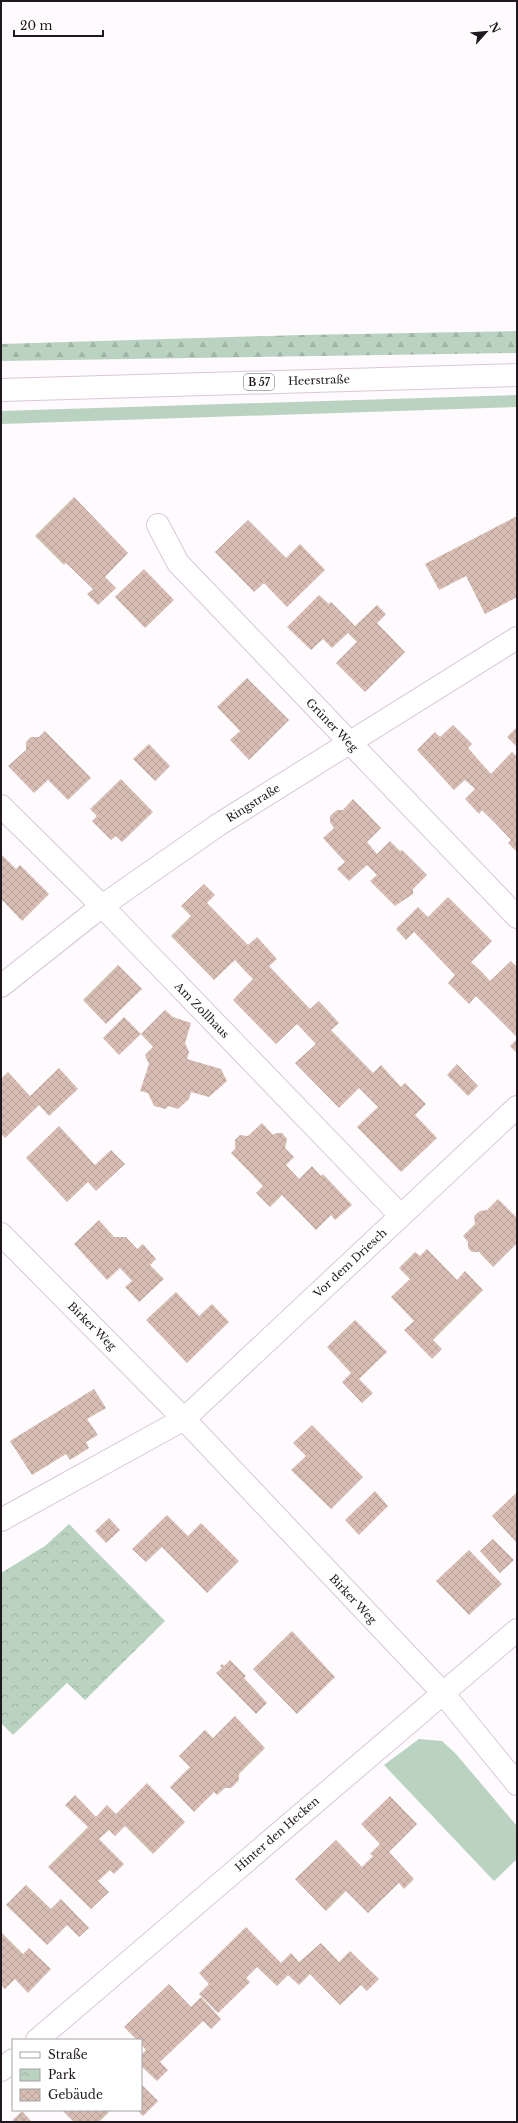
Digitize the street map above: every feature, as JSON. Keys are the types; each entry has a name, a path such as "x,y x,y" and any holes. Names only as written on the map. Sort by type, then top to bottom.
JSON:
{"street":[{"name":"Heerstraße","path":"1,390 517,375"},
{"name":"Grüner Weg","path":"158,525 178,563 517,917"},
{"name":"Ringstraße","path":"1,986 102,906 218,825 517,638"},
{"name":"Am Zollhaus","path":"1,806 102,906 400,1216"},
{"name":"Vor dem Driesch","path":"184,1419 517,1107"},
{"name":"Birker Weg","path":"1,1234 184,1419 442,1692 517,1784"},
{"path":"1,1520 184,1419"},
{"name":"Hinter den Hecken","path":"38,2039 442,1692 517,1630"},
{"path":"1,2070 12,2061"}],"green space":[{"path":"517,331 517,353 1,361 1,344 300,335"},
{"path":"517,395 517,407 1,424 1,411"},
{"path":"69,1524 165,1621 85,1700 67,1683 13,1735 1,1723 1,1573 45,1546"},
{"path":"419,1739 442,1741 456,1754 517,1826 517,1859 494,1881 384,1765"}],"building":[{"path":"74,497 128,553 105,577 116,588 98,605 87,594 93,589 66,563 64,565 35,536"},
{"path":"517,516 517,597 485,614 466,576 439,590 425,564"},
{"path":"248,520 286,558 300,544 325,570 287,607 264,583 254,592 215,552"},
{"path":"144,569 174,600 145,628 115,597"},
{"path":"319,595 329,604 331,602 355,626 377,605 386,614 377,623 405,652 365,692 336,663 357,642 348,633 332,648 323,639 311,650 287,627"},
{"path":"247,678 289,720 249,760 230,740 240,731 217,707"},
{"path":"453,725 472,744 468,748 491,774 512,752 517,757 517,852 508,843 511,840 497,825 482,810 479,814 465,799 475,789 465,780 454,790 417,750 435,732 440,737"},
{"path":"517,727 517,747 507,737"},
{"path":"45,731 91,778 68,800 48,780 34,793 8,766 26,750 26,742 31,737 39,737"},
{"path":"149,744 170,766 155,781 133,759"},
{"path":"121,779 153,812 122,842 116,836 111,840 92,821 97,816 90,809"},
{"path":"353,799 381,828 367,842 377,854 390,841 400,851 402,850 427,875 413,889 413,894 395,906 370,881 377,875 367,865 349,881 337,869 345,862 323,838 334,828 330,822 330,816 337,810 343,810"},
{"path":"1,854 16,869 20,865 49,894 22,921 1,899"},
{"path":"204,884 215,895 207,903 248,945 257,937 277,959 269,966 310,1009 319,1001 339,1023 331,1030 373,1073 381,1065 401,1087 405,1083 426,1104 415,1115 437,1138 401,1172 357,1127 378,1107 359,1088 339,1108 295,1063 316,1044 297,1024 276,1044 233,1000 253,979 235,960 214,980 171,936 191,916 181,906"},
{"path":"448,897 492,941 471,962 490,981 511,961 517,967 517,1037 476,996 469,1004 448,983 455,975 414,932 406,940 396,929 418,907 428,917"},
{"path":"118,965 142,989 106,1024 83,1000"},
{"path":"165,1010 173,1017 191,1023 185,1043 189,1052 187,1059 221,1069 227,1081 209,1097 191,1092 189,1099 178,1109 168,1106 166,1109 154,1106 148,1093 140,1091 149,1064 145,1055 153,1047 141,1034"},
{"path":"124,1017 141,1034 119,1055 103,1038"},
{"path":"517,1039 517,1053 510,1046"},
{"path":"457,1064 478,1086 468,1096 447,1075"},
{"path":"59,1068 78,1089 49,1116 39,1105 5,1138 1,1134 1,1079 8,1072 30,1096"},
{"path":"262,1123 273,1135 276,1133 282,1133 287,1139 285,1148 294,1157 286,1165 299,1179 312,1166 321,1176 323,1174 352,1205 335,1220 331,1215 316,1230 282,1195 270,1207 256,1193 263,1186 231,1153 236,1148 235,1140 240,1135 248,1136"},
{"path":"59,1126 95,1165 111,1150 125,1164 96,1191 88,1182 67,1202 26,1158"},
{"path":"498,1199 517,1218 517,1243 493,1267 479,1252 472,1252 468,1248 468,1242 463,1236 475,1224 474,1216 480,1211 487,1210"},
{"path":"99,1220 114,1237 126,1237 137,1249 143,1244 156,1259 150,1265 164,1279 139,1302 125,1287 132,1281 120,1268 107,1280 74,1244"},
{"path":"427,1249 457,1280 465,1271 483,1290 433,1340 442,1349 432,1359 404,1330 414,1321 391,1297 410,1279 399,1268 415,1252 420,1256"},
{"path":"176,1292 199,1316 212,1304 229,1322 187,1363 146,1320"},
{"path":"355,1320 387,1352 359,1379 373,1393 362,1403 342,1382 351,1373 327,1347"},
{"path":"94,1389 106,1408 87,1419 98,1435 86,1442 89,1448 70,1460 66,1454 32,1475 10,1441"},
{"path":"312,1425 363,1477 331,1509 291,1470 306,1456 293,1443"},
{"path":"375,1491 388,1506 359,1535 345,1520"},
{"path":"517,1492 517,1543 492,1516"},
{"path":"167,1515 188,1536 201,1523 239,1561 207,1593 162,1547 146,1562 132,1549"},
{"path":"109,1518 120,1530 106,1543 95,1531"},
{"path":"493,1539 514,1560 500,1573 480,1551"},
{"path":"469,1550 502,1584 469,1615 436,1581"},
{"path":"292,1631 335,1677 297,1714 253,1669"},
{"path":"230,1660 246,1676 244,1678 267,1703 256,1714 216,1673 222,1668 220,1666 222,1664 224,1666"},
{"path":"235,1716 265,1748 239,1774 239,1780 231,1788 225,1788 217,1795 214,1792 194,1812 170,1787 190,1767 179,1756 205,1730 213,1738"},
{"path":"147,1783 185,1822 153,1854 125,1826 115,1836 109,1830 99,1839 124,1864 114,1874 110,1870 98,1881 109,1892 91,1909 48,1867 88,1827 65,1805 75,1795 96,1817 107,1805 116,1814"},
{"path":"390,1796 417,1824 389,1852 414,1879 404,1889 399,1883 368,1913 346,1891 326,1911 295,1879 336,1840 362,1867 373,1856 370,1854 380,1844 361,1824"},
{"path":"26,1885 51,1909 61,1899 89,1928 79,1937 67,1925 47,1945 6,1905"},
{"path":"246,1927 281,1963 291,1953 299,1962 321,1943 339,1962 350,1951 379,1979 367,1991 361,1985 340,2005 310,1974 299,1985 288,1975 277,1986 257,1967 246,1978 250,1982 218,2013 199,1994 209,1984 199,1973"},
{"path":"1,1932 23,1954 29,1948 51,1969 28,1993 15,1979 5,1989 1,1985"},
{"path":"169,1984 191,2007 201,1997 221,2019 211,2029 203,2021 160,2062 168,2070 157,2081 142,2067 142,2054 146,2050 142,2045 142,2039 136,2039 124,2027"},
{"path":"142,2085 158,2101 143,2116 138,2111 142,2111"},
{"path":"22,2111 32,2122 11,2122"},
{"path":"63,2111 110,2111 99,2122 74,2122"}]}
